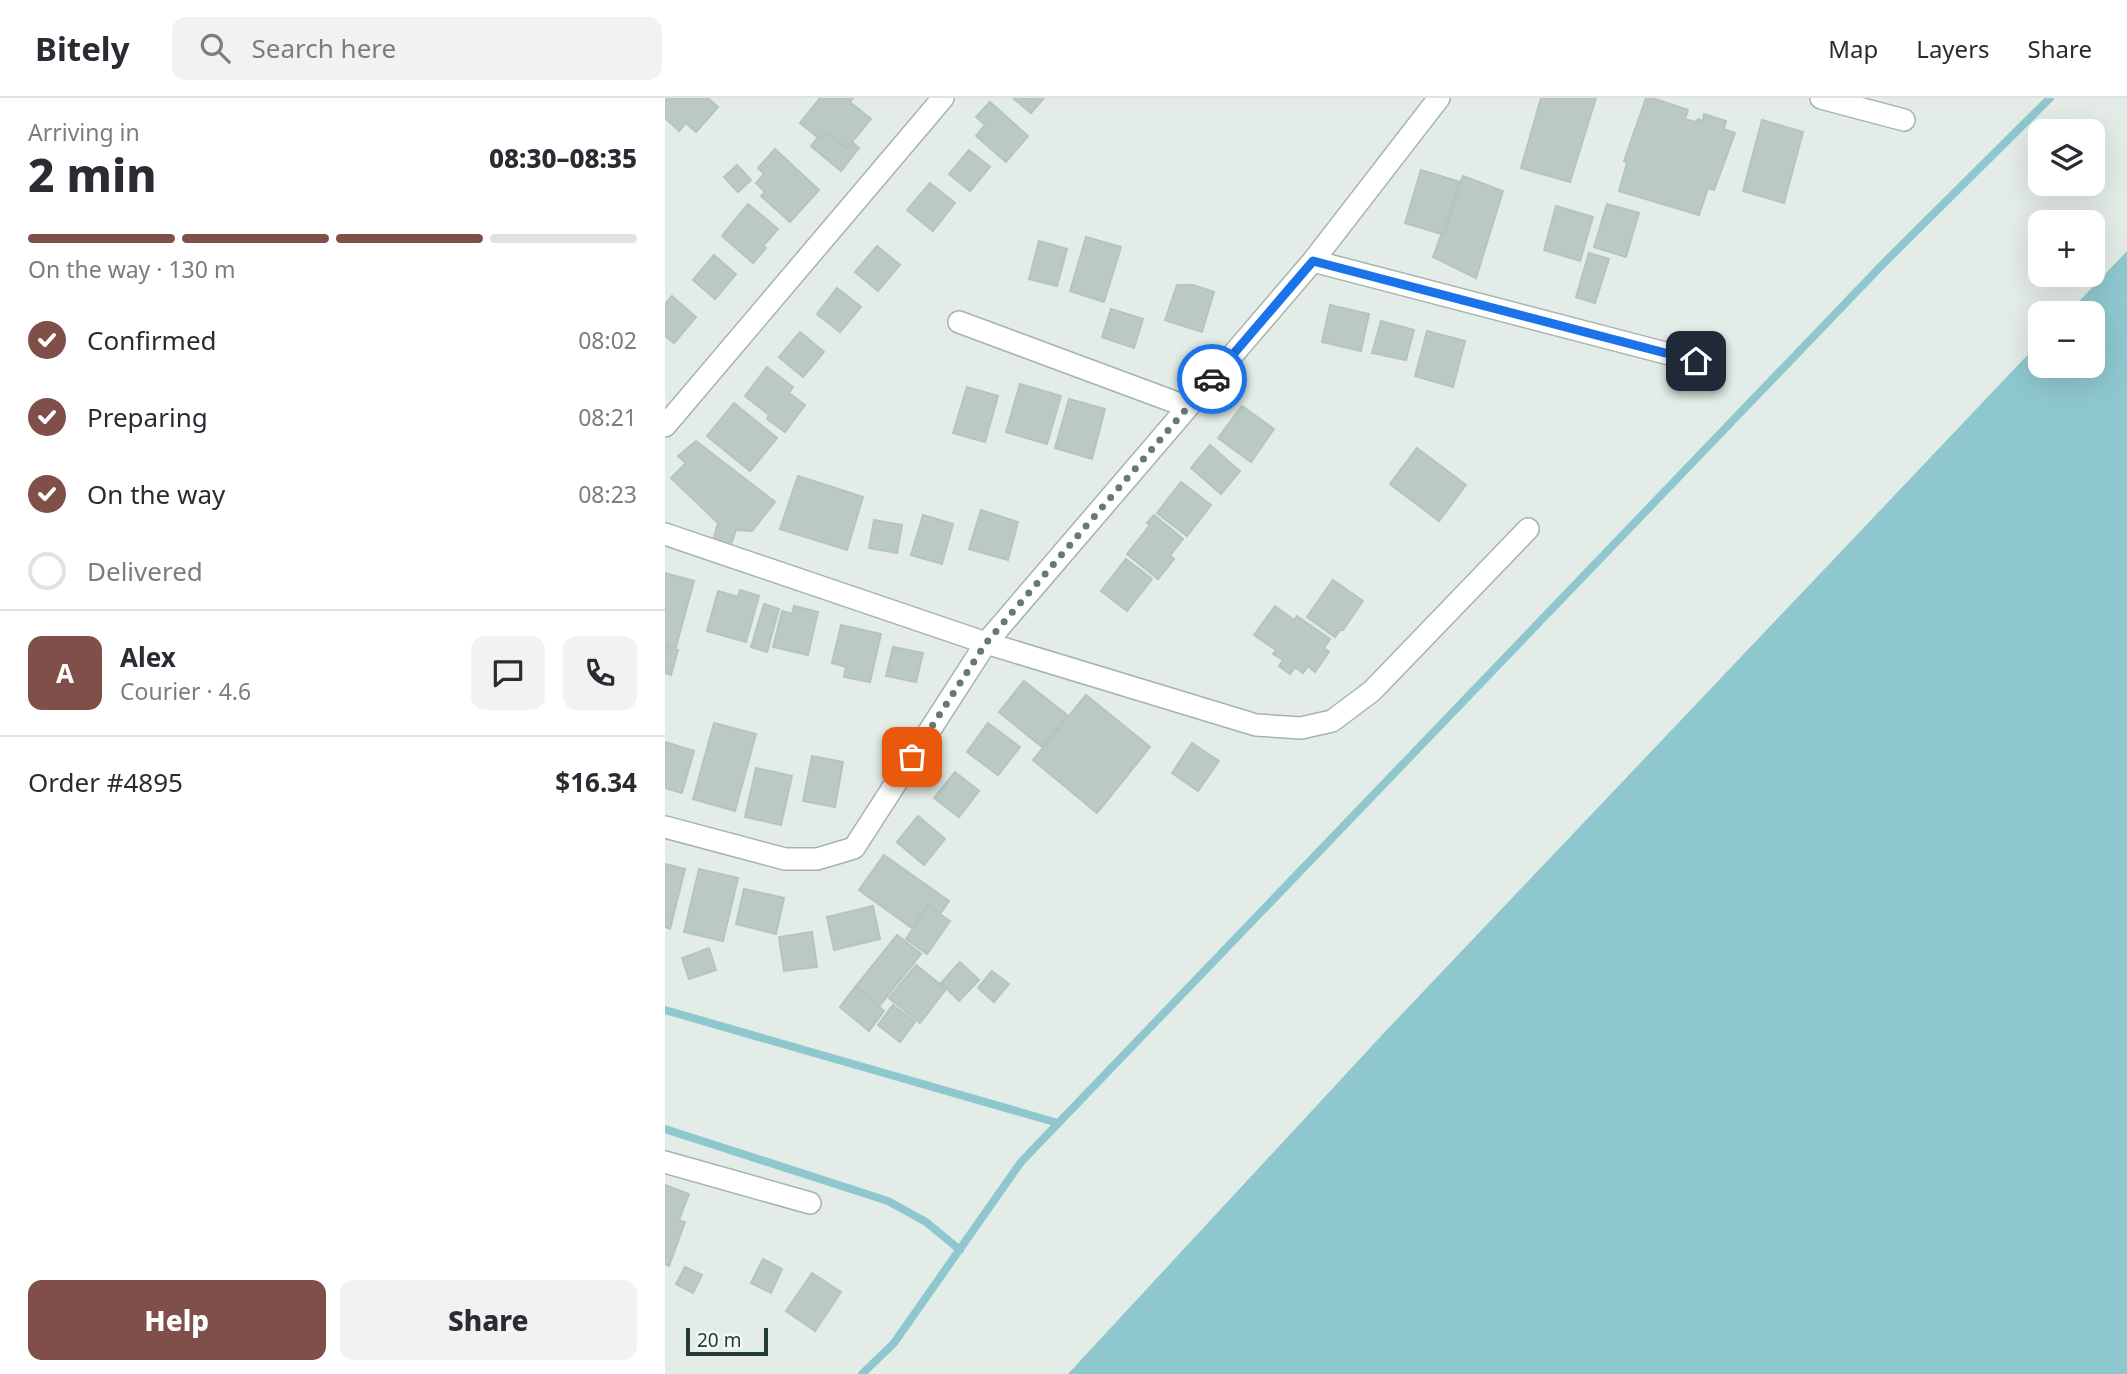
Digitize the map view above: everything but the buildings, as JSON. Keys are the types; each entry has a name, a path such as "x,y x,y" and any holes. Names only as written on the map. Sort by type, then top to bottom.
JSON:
{"street":[{"path":"665,426 943,98"},
{"path":"665,827 785,859 817,859 853,848 986,643 1313,261 1439,98"},
{"path":"1821,98 1904,120"},
{"path":"1313,261 1696,361"},
{"path":"959,322 1188,407"},
{"path":"665,534 986,643 1256,725 1301,728 1332,721 1372,691 1528,529"},
{"path":"665,1162 810,1203"}],"water":[{"path":"2127,251 2127,1374 1068,1374 1382,1035 2028,355 2028,378 2105,378 2105,301 2079,301 2093,287 2105,287 2105,274"}],"waterway":[{"path":"862,1374 894,1343 1021,1162 1884,263 2050,98"},
{"path":"665,1010 1058,1123"},
{"path":"665,1129 888,1201 926,1222 960,1250"}],"way so far":[{"path":"912,757 986,643 1212,379"}],"route":[{"path":"1212,379 1313,261 1696,361"}]}
